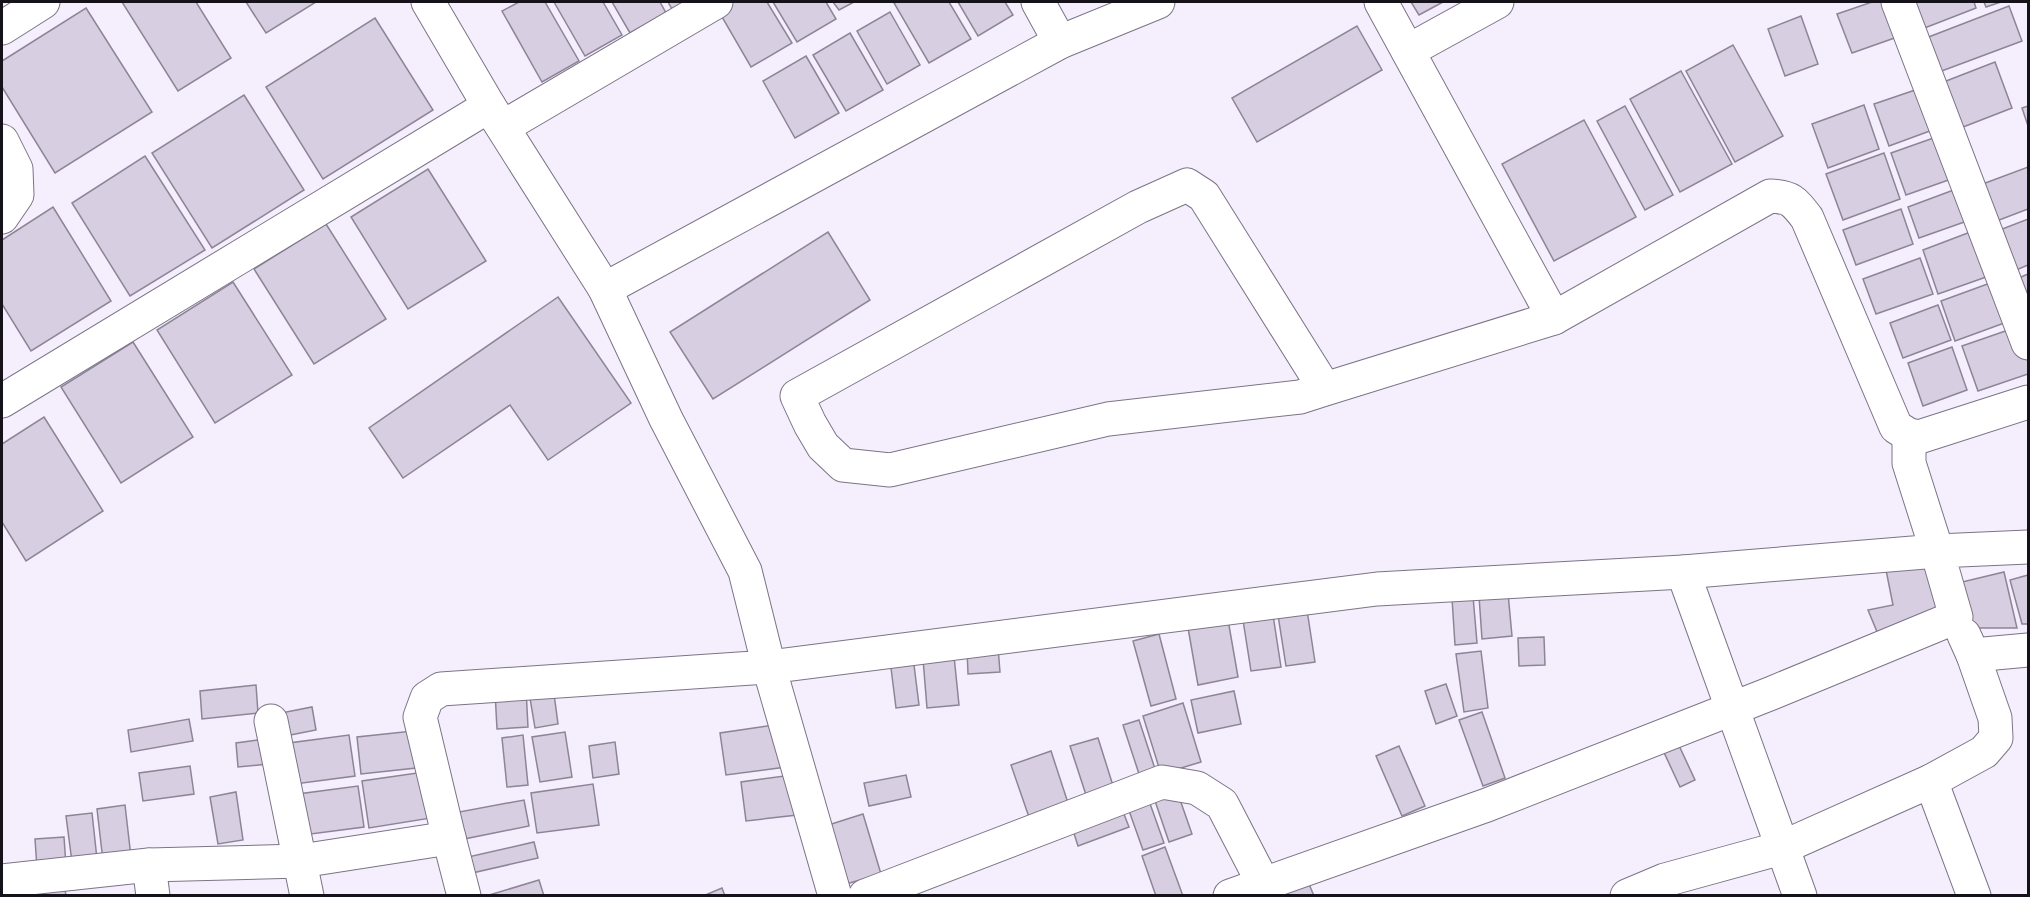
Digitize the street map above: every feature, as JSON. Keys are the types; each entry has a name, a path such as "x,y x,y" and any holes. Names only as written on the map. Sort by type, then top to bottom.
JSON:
{"street":[{"path":"2,28 43,2"},
{"path":"428,2 496,117 605,289 666,419 746,572 765,652 834,896"},
{"path":"2,401 496,117 716,2"},
{"path":"1038,2 1060,42"},
{"path":"605,289 1060,42 1158,2"},
{"path":"1381,2 1554,318"},
{"path":"1408,51 1497,2"},
{"path":"1898,2 2028,343"},
{"path":"2,141 16,169 17,195 2,217"},
{"path":"1325,389 1204,196 1187,184 1138,207 797,396 823,446 843,465 890,470 1108,418 1300,397 1554,318 1770,196 1784,197 1794,201 1807,218 1890,414 1909,449 1956,617 1973,655 1995,718 1996,738 1984,752 1931,781 1781,848 1665,880 1627,896"},
{"path":"1909,449 1919,437 2028,402"},
{"path":"464,896 420,717 427,698 441,689 765,652 1377,589 1683,572 1934,541 2028,547"},
{"path":"1683,572 1800,896"},
{"path":"1230,896 1487,805 1732,709 1956,617"},
{"path":"1973,655 2028,650"},
{"path":"271,721 307,896"},
{"path":"1931,781 1974,896"},
{"path":"865,896 1162,782 1197,788 1222,804 1263,883"},
{"path":"2,881 151,880 301,861 449,838"}],"building":[{"path":"122,2 196,2 231,58 178,91"},
{"path":"246,2 316,2 266,33"},
{"path":"519,2 545,2 579,61 542,82 502,11"},
{"path":"554,2 603,2 622,35 585,56"},
{"path":"612,2 660,2 666,13 630,33"},
{"path":"668,2 686,2 672,9"},
{"path":"733,2 767,2 792,43 751,67 718,10"},
{"path":"773,2 826,2 836,19 797,42"},
{"path":"833,2 854,2 839,10"},
{"path":"949,2 971,39 929,63 894,3"},
{"path":"958,2 1005,2 1013,15 978,36"},
{"path":"1411,2 1443,2 1419,15"},
{"path":"1872,2 1891,2 1903,35 1852,53 1837,14"},
{"path":"1912,2 1974,2 1976,8 1922,29"},
{"path":"1984,2 2001,2 1986,7"},
{"path":"2009,6 2022,41 1939,72 1926,38"},
{"path":"86,8 152,112 55,173 2,87 2,61"},
{"path":"890,12 920,65 887,84 857,31"},
{"path":"1801,16 1818,64 1785,76 1768,29"},
{"path":"375,18 433,110 323,179 266,87"},
{"path":"1357,26 1382,70 1257,142 1232,98"},
{"path":"850,33 883,90 846,111 813,55"},
{"path":"1733,45 1783,136 1735,162 1686,71"},
{"path":"806,56 839,113 795,138 763,81"},
{"path":"1995,62 2012,108 1958,129 1941,83"},
{"path":"1681,71 1732,164 1680,192 1630,99"},
{"path":"1924,87 1938,128 1889,146 1874,104"},
{"path":"244,95 304,190 212,248 152,153"},
{"path":"1864,105 1879,149 1828,168 1812,124"},
{"path":"1625,106 1673,195 1645,210 1597,121"},
{"path":"2028,106 2028,126 2022,108"},
{"path":"1584,120 1636,217 1554,261 1502,164"},
{"path":"1942,135 1957,177 1906,195 1891,153"},
{"path":"1884,153 1900,199 1843,220 1826,174"},
{"path":"145,156 205,250 130,296 72,203"},
{"path":"2028,167 2028,209 1994,222 1980,185"},
{"path":"428,169 486,261 408,309 351,217"},
{"path":"1959,188 1970,220 1919,238 1908,207"},
{"path":"53,207 111,301 31,351 2,304 2,240"},
{"path":"1901,209 1913,244 1856,265 1843,230"},
{"path":"2028,219 2028,265 2007,274 1992,233"},
{"path":"326,224 386,319 314,364 254,269"},
{"path":"1973,231 1989,276 1938,294 1923,250"},
{"path":"828,232 870,300 713,399 670,332"},
{"path":"1920,258 1933,294 1876,314 1863,279"},
{"path":"2028,274 2028,318 2012,281"},
{"path":"233,282 292,375 215,423 157,330"},
{"path":"1993,282 2007,322 1955,341 1941,301"},
{"path":"558,297 631,403 548,460 510,405 403,478 369,428"},
{"path":"1938,305 1951,340 1903,358 1890,323"},
{"path":"2017,327 2028,362 2028,374 1978,391 1962,346"},
{"path":"133,342 193,437 121,483 61,387"},
{"path":"1952,347 1967,390 1923,406 1908,363"},
{"path":"44,417 103,511 26,561 2,522 2,444"},
{"path":"1933,555 1944,613 1878,634 1868,610 1893,605 1885,565"},
{"path":"2004,572 2017,628 1969,628 1962,582"},
{"path":"2028,575 2028,624 2022,624 2010,580"},
{"path":"1508,593 1512,636 1482,639 1479,596"},
{"path":"1473,596 1477,643 1455,645 1452,598"},
{"path":"1307,610 1315,662 1286,666 1278,615"},
{"path":"1227,614 1238,677 1198,685 1187,622"},
{"path":"1273,615 1281,667 1251,671 1243,620"},
{"path":"1159,634 1176,699 1151,706 1133,641"},
{"path":"1544,637 1545,665 1519,666 1518,638"},
{"path":"998,647 1000,672 968,674 967,649"},
{"path":"1481,651 1488,708 1464,712 1456,654"},
{"path":"954,656 959,705 927,708 923,659"},
{"path":"913,657 919,705 896,708 890,660"},
{"path":"1446,684 1457,716 1436,724 1425,691"},
{"path":"256,685 258,713 202,719 200,691"},
{"path":"526,689 528,727 497,729 495,692"},
{"path":"1234,691 1241,724 1198,733 1191,700"},
{"path":"554,694 558,724 535,728 530,698"},
{"path":"1183,703 1201,762 1161,774 1143,716"},
{"path":"312,707 316,730 280,737 276,714"},
{"path":"1482,712 1505,778 1483,786 1459,720"},
{"path":"189,719 193,741 131,752 128,730"},
{"path":"1139,720 1157,775 1141,780 1123,725"},
{"path":"781,724 786,767 726,775 720,733"},
{"path":"413,731 416,768 361,774 357,737"},
{"path":"565,732 572,777 540,782 532,737"},
{"path":"349,735 355,776 295,784 289,743"},
{"path":"523,735 528,785 507,787 502,738"},
{"path":"1098,738 1115,792 1088,801 1070,746"},
{"path":"266,739 268,764 238,767 236,743"},
{"path":"1676,739 1695,780 1680,787 1661,746"},
{"path":"615,742 619,774 593,778 589,746"},
{"path":"1399,746 1425,806 1402,816 1376,756"},
{"path":"1051,751 1069,806 1030,820 1011,765"},
{"path":"190,766 194,794 143,801 139,773"},
{"path":"424,772 431,818 369,828 362,781"},
{"path":"792,775 797,815 746,821 741,782"},
{"path":"906,775 911,797 869,806 864,783"},
{"path":"593,784 599,825 537,833 531,793"},
{"path":"358,786 364,827 303,835 298,794"},
{"path":"1177,791 1192,834 1169,842 1154,798"},
{"path":"236,792 243,840 218,844 210,797"},
{"path":"1148,798 1164,843 1143,850 1127,805"},
{"path":"524,800 529,826 464,839 459,812"},
{"path":"125,805 131,857 103,861 97,809"},
{"path":"1122,809 1129,827 1078,846 1072,827"},
{"path":"92,813 97,859 72,862 66,816"},
{"path":"863,814 881,874 839,886 822,827"},
{"path":"64,837 66,866 37,868 35,839"},
{"path":"534,842 538,858 472,873 468,857"},
{"path":"1165,847 1183,896 1156,896 1142,856"},
{"path":"1304,872 1314,896 1286,896 1280,883"},
{"path":"539,880 544,896 486,896"},
{"path":"722,888 725,896 703,896"},
{"path":"65,889 66,896 16,896"}]}
